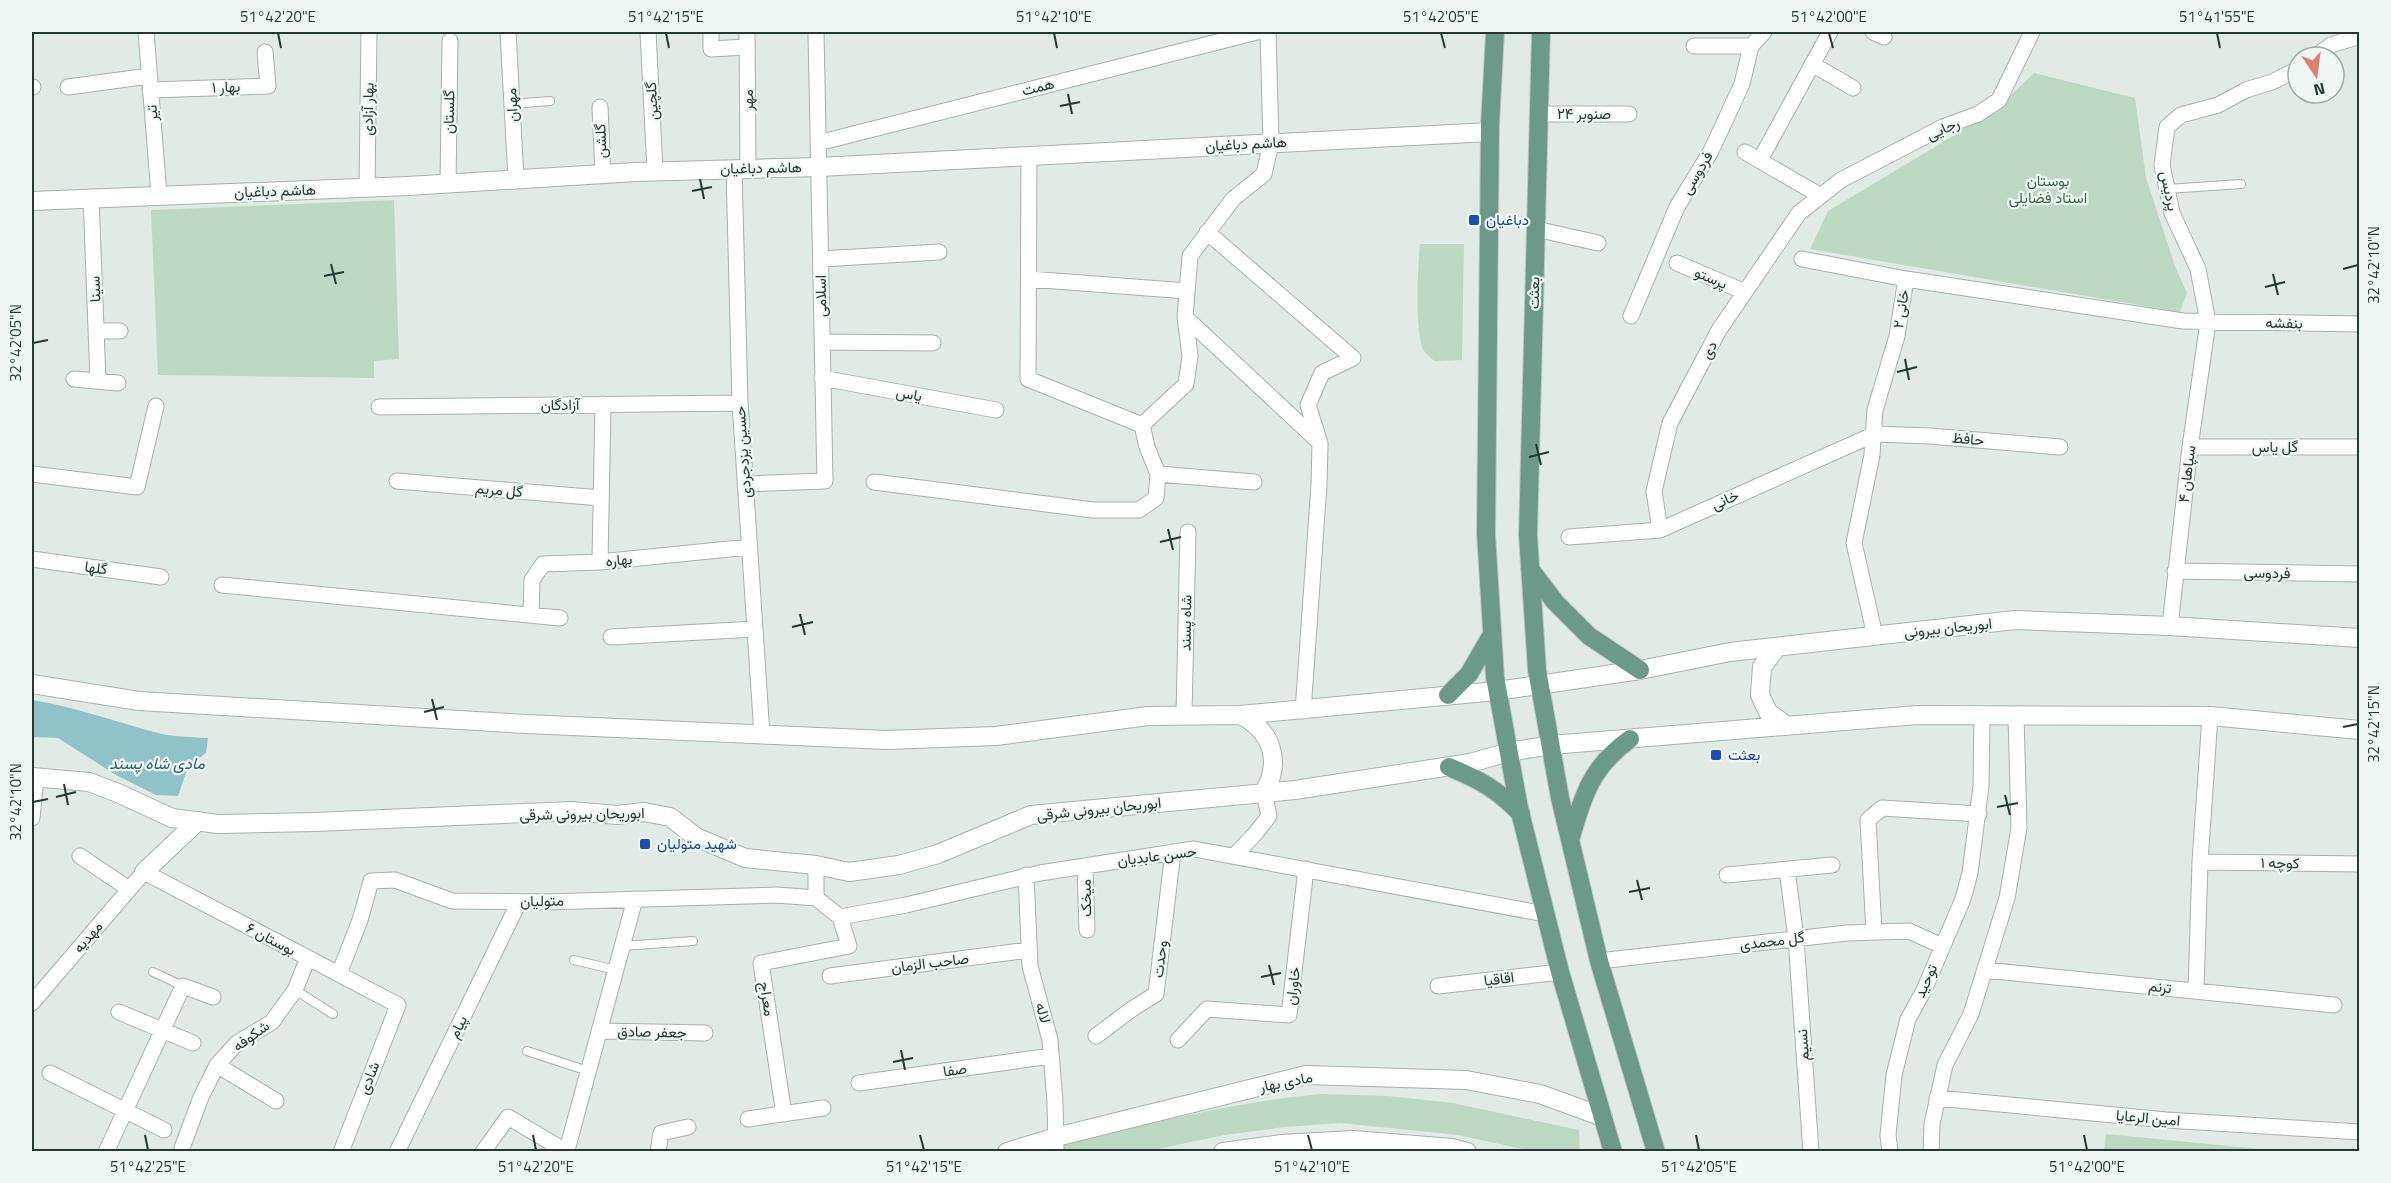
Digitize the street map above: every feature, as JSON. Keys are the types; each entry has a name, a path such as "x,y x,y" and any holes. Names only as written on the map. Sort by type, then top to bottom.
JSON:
{"main road":[{"path":"1495,32 1490,132 1486,534 1497,691 1521,814 1545,914 1613,1152"},
{"name":"بعثت","path":"1541,32 1528,535 1537,670 1570,839 1599,962 1656,1151"},
{"name":"هاشم دباغیان","path":"32,201 367,188 655,171 819,167 1490,132"},
{"path":"1530,569 1555,602 1589,636 1640,670"},
{"name":"ابوریحان بیرونی","path":"1497,691 1640,670 1730,652 2015,620 2170,626 2360,638"},
{"path":"1448,695 1469,674 1492,634"},
{"path":"1777,647 1762,667 1760,695 1768,712 1787,726"},
{"path":"32,684 139,701 515,724 886,740 996,736 1148,716 1240,715 1303,711 1497,691"},
{"path":"1240,715 1258,726 1270,742 1274,763 1264,792"},
{"path":"1551,745 1918,715 2210,716 2360,730"},
{"path":"1570,839 1582,797 1597,770 1614,750 1630,739"},
{"name":"ابوریحان بیرونی شرقی","path":"34,778 89,782 172,818 218,824 571,811 617,815 644,812 670,817 696,837 745,858 816,865 849,872 899,865 938,854 1032,815 1295,789 1449,767 1509,752 1551,745"},
{"path":"1449,767 1483,781 1502,794 1521,814"},
{"path":"144,872 198,821"},
{"name":"مادی بهار","path":"1007,1152 1056,1144 1306,1075 1466,1080 1540,1094 1603,1117"},
{"path":"1223,1152 1282,1144 1353,1140 1452,1148 1467,1152"}],"street":[{"name":"تیر","path":"146,32 159,195"},
{"name":"بهار آزادی","path":"367,188 369,32"},
{"name":"مهران","path":"508,32 516,179"},
{"name":"گلچین","path":"648,32 655,171"},
{"path":"711,32 711,49 747,39"},
{"name":"اسلامی","path":"745,484 825,481 816,32"},
{"name":"همت","path":"818,143 1257,32"},
{"path":"1142,425 1186,384 1190,356 1185,317 1190,256 1233,199 1264,174 1271,143 1268,32"},
{"name":"فردوسی","path":"1631,316 1677,207 1711,151 1742,84 1751,46 1764,32"},
{"path":"1760,160 1830,32"},
{"name":"رجایی","path":"1821,196 1840,180 1943,128 1978,114 1999,100 2032,32"},
{"path":"2331,45 2360,36"},
{"name":"مهر","path":"741,169 747,39"},
{"name":"گلستان","path":"448,184 450,40"},
{"path":"1694,46 1751,46"},
{"name":"بهار ۱","path":"150,83 268,86 265,52"},
{"path":"1812,64 1853,88"},
{"name":"پردیس","path":"2208,322 2198,269 2172,213 2163,165 2167,127 2181,115 2218,105 2246,90 2286,75"},
{"path":"68,87 150,83"},
{"name":"گلشن","path":"600,107 603,174"},
{"name":"صنوبر ۲۴","path":"1539,114 1629,114"},
{"path":"1745,152 1821,196"},
{"path":"1029,156 1028,379 1142,425"},
{"name":"حسین یزدجردی","path":"741,169 740,403 762,735"},
{"name":"دی","path":"1660,530 1654,491 1670,423 1719,330 1799,213 1821,196"},
{"name":"سینا","path":"91,197 98,381"},
{"path":"1536,229 1598,243"},
{"path":"1207,232 1353,358 1322,373 1308,405 1320,443 1303,711"},
{"path":"821,259 939,252"},
{"path":"1802,259 1906,279"},
{"name":"پرستو","path":"1677,263 1745,292"},
{"path":"1029,279 1187,291"},
{"name":"خانی ۲","path":"1875,636 1854,543 1875,434 1875,410 1897,336 1906,279 2183,321 2208,322"},
{"path":"1185,317 1320,443"},
{"name":"بنفشه","path":"2208,322 2360,324"},
{"name":"سپاهان ۴","path":"2170,626 2190,447 2208,322"},
{"path":"96,331 120,331"},
{"path":"822,342 933,343"},
{"name":"یاس","path":"822,378 996,410"},
{"path":"74,379 118,383"},
{"name":"آزادگان","path":"379,407 740,403"},
{"path":"600,562 603,404"},
{"path":"32,474 137,487 156,406"},
{"path":"874,482 1093,510 1139,510 1156,498 1158,474 1147,447 1142,425"},
{"name":"حافظ","path":"1875,434 1930,436 2060,447"},
{"name":"خانی","path":"1569,537 1660,530 1875,434"},
{"name":"گل یاس","path":"2190,447 2360,447"},
{"path":"1158,474 1254,482"},
{"name":"گل مریم","path":"397,481 601,498"},
{"name":"شاه پسند","path":"1184,715 1188,532"},
{"name":"بهاره","path":"531,615 532,580 543,564 600,562 749,547"},
{"name":"گلها","path":"32,559 162,577"},
{"name":"فردوسی","path":"2175,571 2360,574"},
{"path":"222,585 560,618"},
{"path":"610,637 755,629"},
{"path":"1930,1152 1932,1124 1945,1065 1971,1014 2007,898 2019,828 2016,715"},
{"name":"توحید","path":"1890,1152 1888,1135 1894,1075 1908,1019 1924,990 1964,899 1970,873 1979,814 1982,716"},
{"path":"2196,991 2200,862 2210,716"},
{"path":"32,818 34,778"},
{"path":"1234,856 1269,816 1264,792"},
{"path":"1874,932 1868,820 1882,808 1979,814"},
{"name":"حسن عابدیان","path":"840,917 906,905 1026,876 1194,849 1545,914"},
{"name":"وحدت","path":"1096,1036 1156,994 1173,852"},
{"path":"80,856 129,889"},
{"name":"کوچه ۱","path":"2200,862 2360,864"},
{"path":"816,865 816,898 840,917"},
{"path":"1727,875 1832,865"},
{"name":"میخک","path":"1085,866 1087,930"},
{"name":"خاوران","path":"1178,1040 1207,1009 1289,1015 1306,869"},
{"name":"نسیم","path":"1787,870 1796,938 1810,1152"},
{"name":"مهدیه","path":"32,1002 144,872"},
{"name":"بوستان ۶","path":"144,872 398,1005"},
{"name":"لاله","path":"1026,876 1030,966 1050,1040 1056,1144"},
{"name":"متولیان","path":"339,974 360,920 371,881 394,880 452,901 519,902 777,895 816,898"},
{"path":"483,1152 508,1117 567,1151 635,899"},
{"name":"پیام","path":"397,1152 519,902"},
{"name":"معراج","path":"784,1114 762,963 849,946 840,917"},
{"name":"گل محمدی","path":"1599,962 1796,938 1874,932 1909,931 1942,946"},
{"name":"صاحب الزمان","path":"830,976 1029,950"},
{"name":"شکوفه","path":"182,1148 201,1097 217,1065 237,1043 272,1023 295,990 308,958"},
{"name":"ترنم","path":"1986,970 2334,1005"},
{"name":"اقاقیا","path":"1438,986 1560,972"},
{"path":"106,1152 183,986 213,997"},
{"name":"شادی","path":"341,1152 398,1005"},
{"path":"119,1012 193,1043"},
{"name":"جعفر صادق","path":"599,1031 705,1033"},
{"name":"صفا","path":"859,1083 1052,1056"},
{"path":"217,1065 276,1101"},
{"path":"50,1073 164,1130"},
{"name":"امین الرعایا","path":"1937,1098 2166,1120 2360,1132"},
{"path":"748,1119 823,1108"},
{"path":"658,1152 661,1133 688,1126"}],"lane":[{"path":"512,105 550,101"},
{"path":"2168,189 2241,184"},
{"path":"622,946 693,941"},
{"path":"574,960 616,970"},
{"path":"153,972 183,986"},
{"path":"295,990 333,1014"},
{"path":"527,1051 588,1071"}],"green space":[{"name":"بوستان استاد فضایلی","path":"2034,73 2135,98 2146,178 2175,266 2187,293 2180,312 1810,249 1828,211 1953,136 2011,95"},
{"path":"394,200 399,359 374,361 374,378 158,375 151,210"},
{"path":"1420,244 1464,244 1462,360 1434,361 1424,351 1419,330"},
{"path":"1320,1094 1388,1096 1453,1103 1579,1130 1580,1151 1532,1151 1458,1135 1340,1123 1284,1127 1225,1135 1148,1151 1064,1151 1064,1145 1128,1129 1255,1102"},
{"path":"2106,1134 2280,1151 2104,1151"}],"water":[{"name":"مادی شاه پسند","path":"32,700 162,734 208,738 206,753 188,767 178,796 156,795 116,775 58,738 32,737"}],"place":[{"name":"دباغیان","path":"1474,220"},
{"name":"بعثت","path":"1716,755"},
{"name":"شهید متولیان","path":"645,844"}]}
